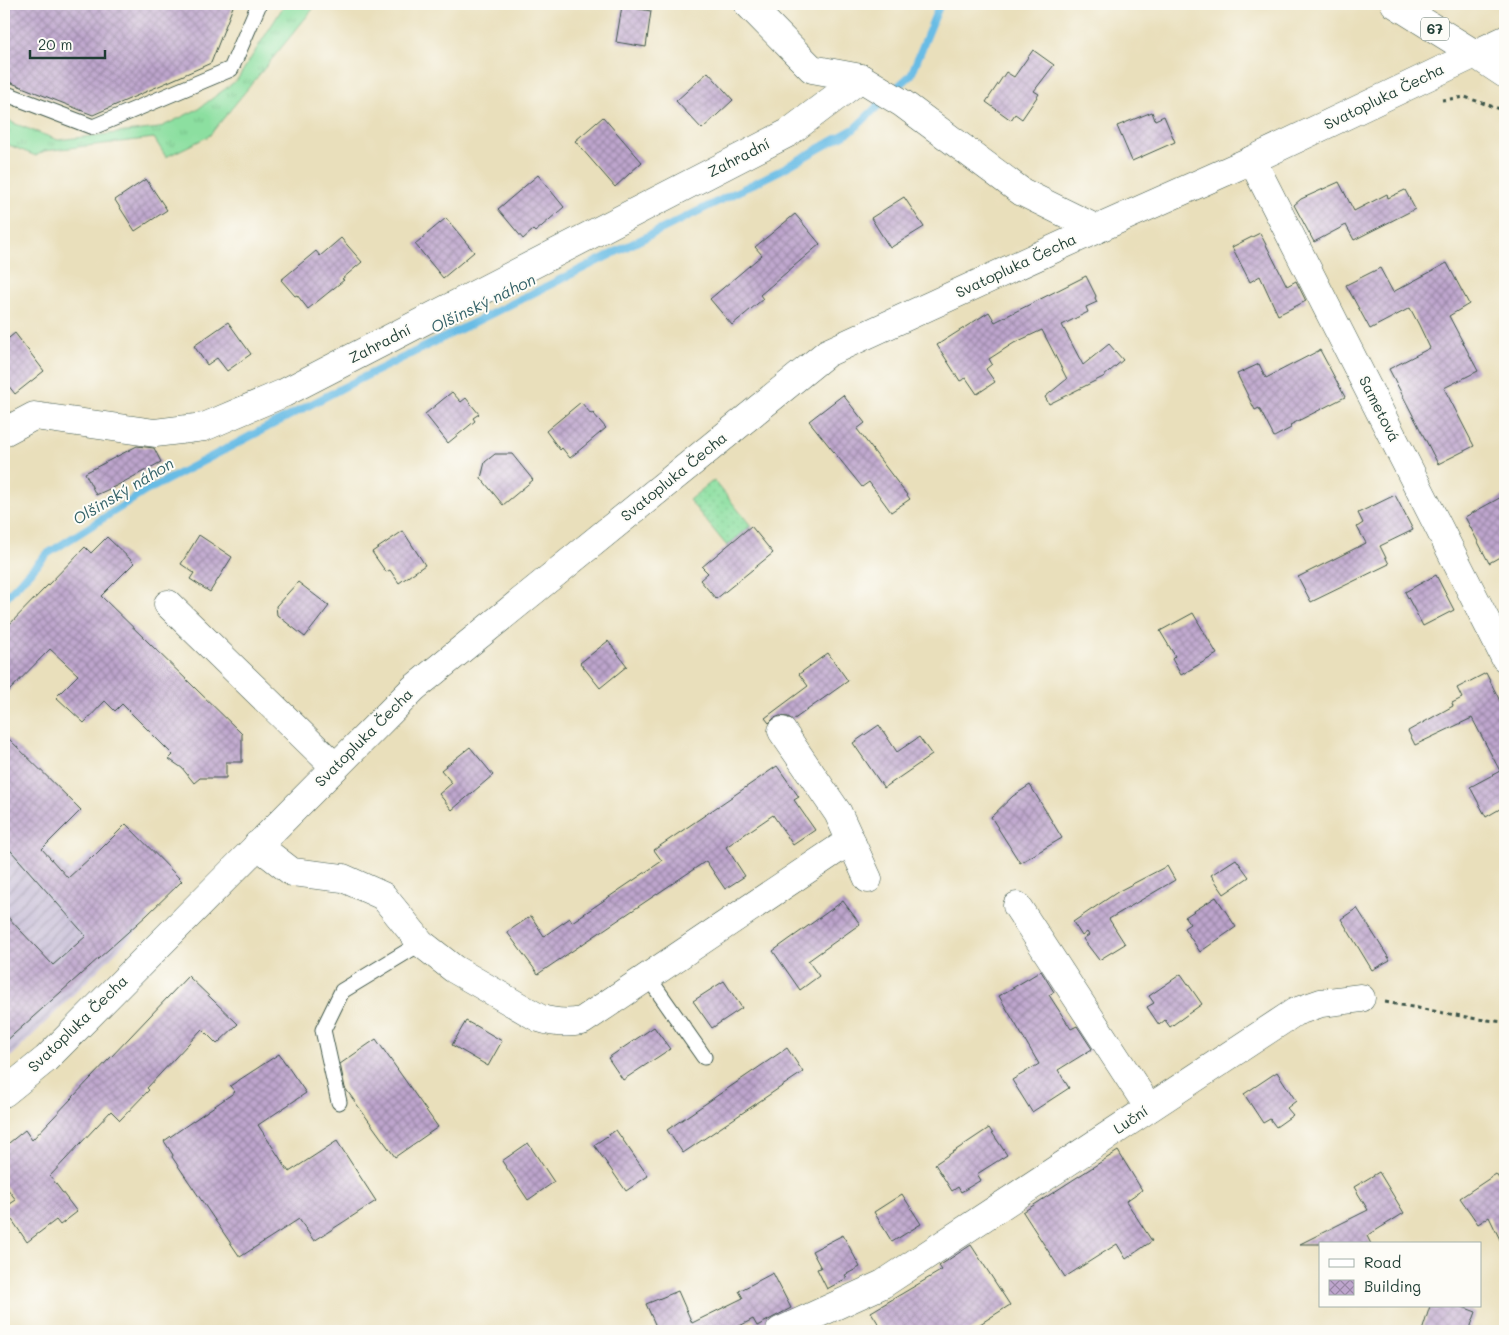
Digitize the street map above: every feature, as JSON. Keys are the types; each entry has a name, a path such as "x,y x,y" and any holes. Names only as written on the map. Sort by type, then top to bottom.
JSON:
{"street":[{"path":"748,4 812,69 881,90 1022,192 1098,229"},
{"name":"67","path":"1395,4 1475,54"},
{"name":"Svatopluka Čecha","path":"4,1093 46,1058 414,688 827,352 1252,160 1505,40"},
{"path":"1475,54 1505,74"},
{"name":"Zahradní","path":"4,432 34,416 155,433 204,427 284,393 788,132 881,90"},
{"name":"Sametová","path":"1252,160 1505,658"},
{"path":"168,604 335,766"},
{"path":"782,731 838,813 868,879"},
{"path":"257,845 292,872 343,878 383,896 421,943 454,969 539,1018 553,1023 569,1023 582,1021 850,840"},
{"path":"1017,906 1149,1108"},
{"name":"Luční","path":"780,1331 883,1284 1295,1012 1321,1003 1361,998"}],"lane":[{"path":"4,93 92,127 231,69 259,4"},
{"path":"339,1102 323,1030 342,991 421,943"},
{"path":"648,977 704,1057"}],"path":[{"path":"1361,998 1476,1019 1505,1022"}],"shaded area":[{"path":"4,801 70,871 91,852 150,918 4,1064"}],"green space":[{"path":"285,4 317,4 209,136 166,157 154,138 44,151 36,156 4,143 4,115 13,123 58,140 159,128 198,109 237,80"},
{"path":"714,480 751,526 727,546 689,500"}],"building":[{"path":"4,4 234,4 211,63 93,115 4,80"},
{"path":"622,6 651,11 646,47 616,42"},
{"path":"1033,50 1054,65 1034,91 1039,94 1022,119 1015,114 1011,120 986,102 1006,72 1014,77"},
{"path":"708,72 733,100 702,129 676,101"},
{"path":"1152,112 1155,120 1164,116 1175,142 1132,161 1117,126"},
{"path":"603,117 642,162 615,187 575,141"},
{"path":"538,175 564,207 535,232 533,230 523,239 498,209"},
{"path":"146,179 167,210 135,231 115,200"},
{"path":"1339,182 1354,211 1387,194 1388,198 1405,190 1415,209 1354,240 1346,225 1314,242 1294,205 1301,199"},
{"path":"904,197 924,227 890,248 871,218"},
{"path":"795,214 820,244 760,295 763,299 732,325 710,299 762,255 755,247"},
{"path":"446,218 474,252 443,278 415,244"},
{"path":"1260,233 1287,286 1296,281 1306,301 1278,315 1260,276 1250,282 1232,247"},
{"path":"341,238 362,262 342,279 344,280 308,309 281,280 316,251 320,256"},
{"path":"1447,263 1469,304 1449,316 1478,371 1444,388 1474,446 1438,464 1389,369 1430,348 1419,325 1410,308 1370,329 1346,285 1380,268 1393,292"},
{"path":"1086,276 1097,302 1086,307 1088,312 1062,325 1083,365 1109,344 1123,360 1103,377 1049,404 1045,397 1067,379 1042,330 1014,343 989,359 992,364 986,369 995,382 977,394 966,378 960,381 937,345 989,312 995,322"},
{"path":"228,322 251,354 227,371 217,358 207,365 194,346"},
{"path":"15,333 44,371 15,394 4,380 4,342"},
{"path":"1320,350 1345,397 1290,425 1291,428 1274,437 1259,408 1255,410 1237,374 1259,364 1266,378"},
{"path":"452,392 461,402 466,398 479,414 473,418 475,421 448,443 425,414"},
{"path":"843,395 865,423 857,429 910,499 891,512 869,482 862,487 809,421"},
{"path":"581,402 606,428 570,458 562,448 560,450 546,431"},
{"path":"137,446 154,448 161,462 96,495 85,473"},
{"path":"495,454 512,454 533,480 503,505 481,478 485,462"},
{"path":"1395,495 1413,530 1380,546 1389,564 1311,602 1298,577 1366,543 1357,527 1363,523 1358,513"},
{"path":"1505,495 1505,554 1489,563 1465,517"},
{"path":"751,526 773,553 716,599 700,580 708,573 702,567"},
{"path":"403,531 425,565 399,583 390,570 386,572 372,552"},
{"path":"199,535 232,557 210,592 190,579 194,573 181,564"},
{"path":"107,537 134,563 101,596 242,734 242,762 226,762 226,778 200,778 194,783 182,768 169,759 173,755 122,704 115,711 105,701 84,723 56,697 78,675 50,649 4,696 4,630 85,547 91,553"},
{"path":"1436,575 1454,610 1423,626 1405,592"},
{"path":"298,582 329,606 305,637 277,615 276,606"},
{"path":"1193,613 1217,654 1181,675 1172,659 1175,656 1160,631"},
{"path":"608,641 627,666 600,688 580,663"},
{"path":"828,653 848,681 793,720 780,716 774,718 769,723 765,718 808,686 799,674"},
{"path":"1486,673 1505,711 1505,806 1486,817 1470,787 1500,771 1472,718 1415,745 1408,731 1453,706 1452,703 1462,698 1457,688"},
{"path":"879,725 897,752 919,737 932,755 884,788 853,743"},
{"path":"4,734 81,810 42,849 68,878 92,858 126,824 182,881 147,915 4,1043 4,913 53,965 86,936 4,843"},
{"path":"470,747 493,775 452,810 439,794 452,783 441,770"},
{"path":"777,766 799,797 794,800 815,830 793,845 773,815 726,847 745,876 725,889 706,861 538,974 507,932 531,916 544,936 570,918 572,922 662,861 654,850"},
{"path":"1030,785 1062,838 1020,863 991,817 1013,796"},
{"path":"1236,859 1249,877 1224,894 1211,875"},
{"path":"1167,866 1175,880 1109,919 1125,944 1099,960 1083,939 1089,935 1087,932 1082,936 1073,922 1119,891"},
{"path":"1216,897 1236,927 1200,952 1184,928 1190,924 1185,917"},
{"path":"843,901 860,924 808,961 819,976 800,990 773,951"},
{"path":"1357,908 1390,960 1372,970 1341,919"},
{"path":"1041,971 1054,992 1049,995 1071,1029 1077,1026 1092,1049 1058,1070 1069,1088 1032,1112 1012,1080 1039,1064 999,996"},
{"path":"1181,974 1202,1004 1170,1027 1165,1020 1159,1025 1147,1007 1154,1003 1149,996"},
{"path":"188,976 238,1024 217,1044 202,1029 120,1120 111,1111 50,1176 77,1212 60,1225 56,1220 27,1242 4,1208 16,1200 4,1184 4,1147 25,1130 32,1140"},
{"path":"724,981 742,1008 712,1028 693,1001"},
{"path":"466,1021 502,1041 488,1066 452,1045"},
{"path":"654,1027 670,1049 623,1080 608,1058"},
{"path":"376,1039 438,1127 395,1157 345,1088 340,1064"},
{"path":"787,1048 803,1072 683,1153 667,1130"},
{"path":"279,1054 306,1093 258,1125 289,1172 337,1141 376,1201 314,1241 299,1219 240,1257 172,1157 173,1155 164,1141 235,1092 230,1086"},
{"path":"1277,1072 1296,1101 1287,1108 1293,1115 1276,1127 1270,1119 1263,1123 1244,1094"},
{"path":"989,1128 1007,1155 977,1174 981,1180 961,1192 958,1187 952,1191 935,1164"},
{"path":"616,1130 648,1176 626,1191 594,1145"},
{"path":"528,1143 554,1182 528,1200 502,1161"},
{"path":"1118,1151 1142,1190 1126,1201 1152,1241 1126,1259 1117,1244 1065,1277 1023,1212"},
{"path":"1379,1172 1404,1213 1367,1236 1370,1242 1300,1244 1368,1210 1354,1187"},
{"path":"1496,1174 1505,1188 1505,1250 1489,1217 1478,1224 1460,1198"},
{"path":"902,1194 921,1224 892,1242 874,1212"},
{"path":"843,1235 860,1267 845,1275 847,1278 827,1289 817,1269 821,1268 812,1251"},
{"path":"971,1245 1010,1305 969,1331 883,1331 871,1312 942,1270 939,1266"},
{"path":"773,1273 791,1308 757,1326 753,1319 730,1331 658,1331 646,1304 678,1291 692,1323 743,1298 739,1291"},
{"path":"1429,1308 1465,1308 1476,1312 1469,1331 1422,1331"}],"waterway":[{"name":"Olšinský náhon","path":"893,91 911,75 940,4"},
{"name":"Olšinský náhon","path":"4,599 47,554 146,491 344,387 779,171 854,129 885,99"}]}
